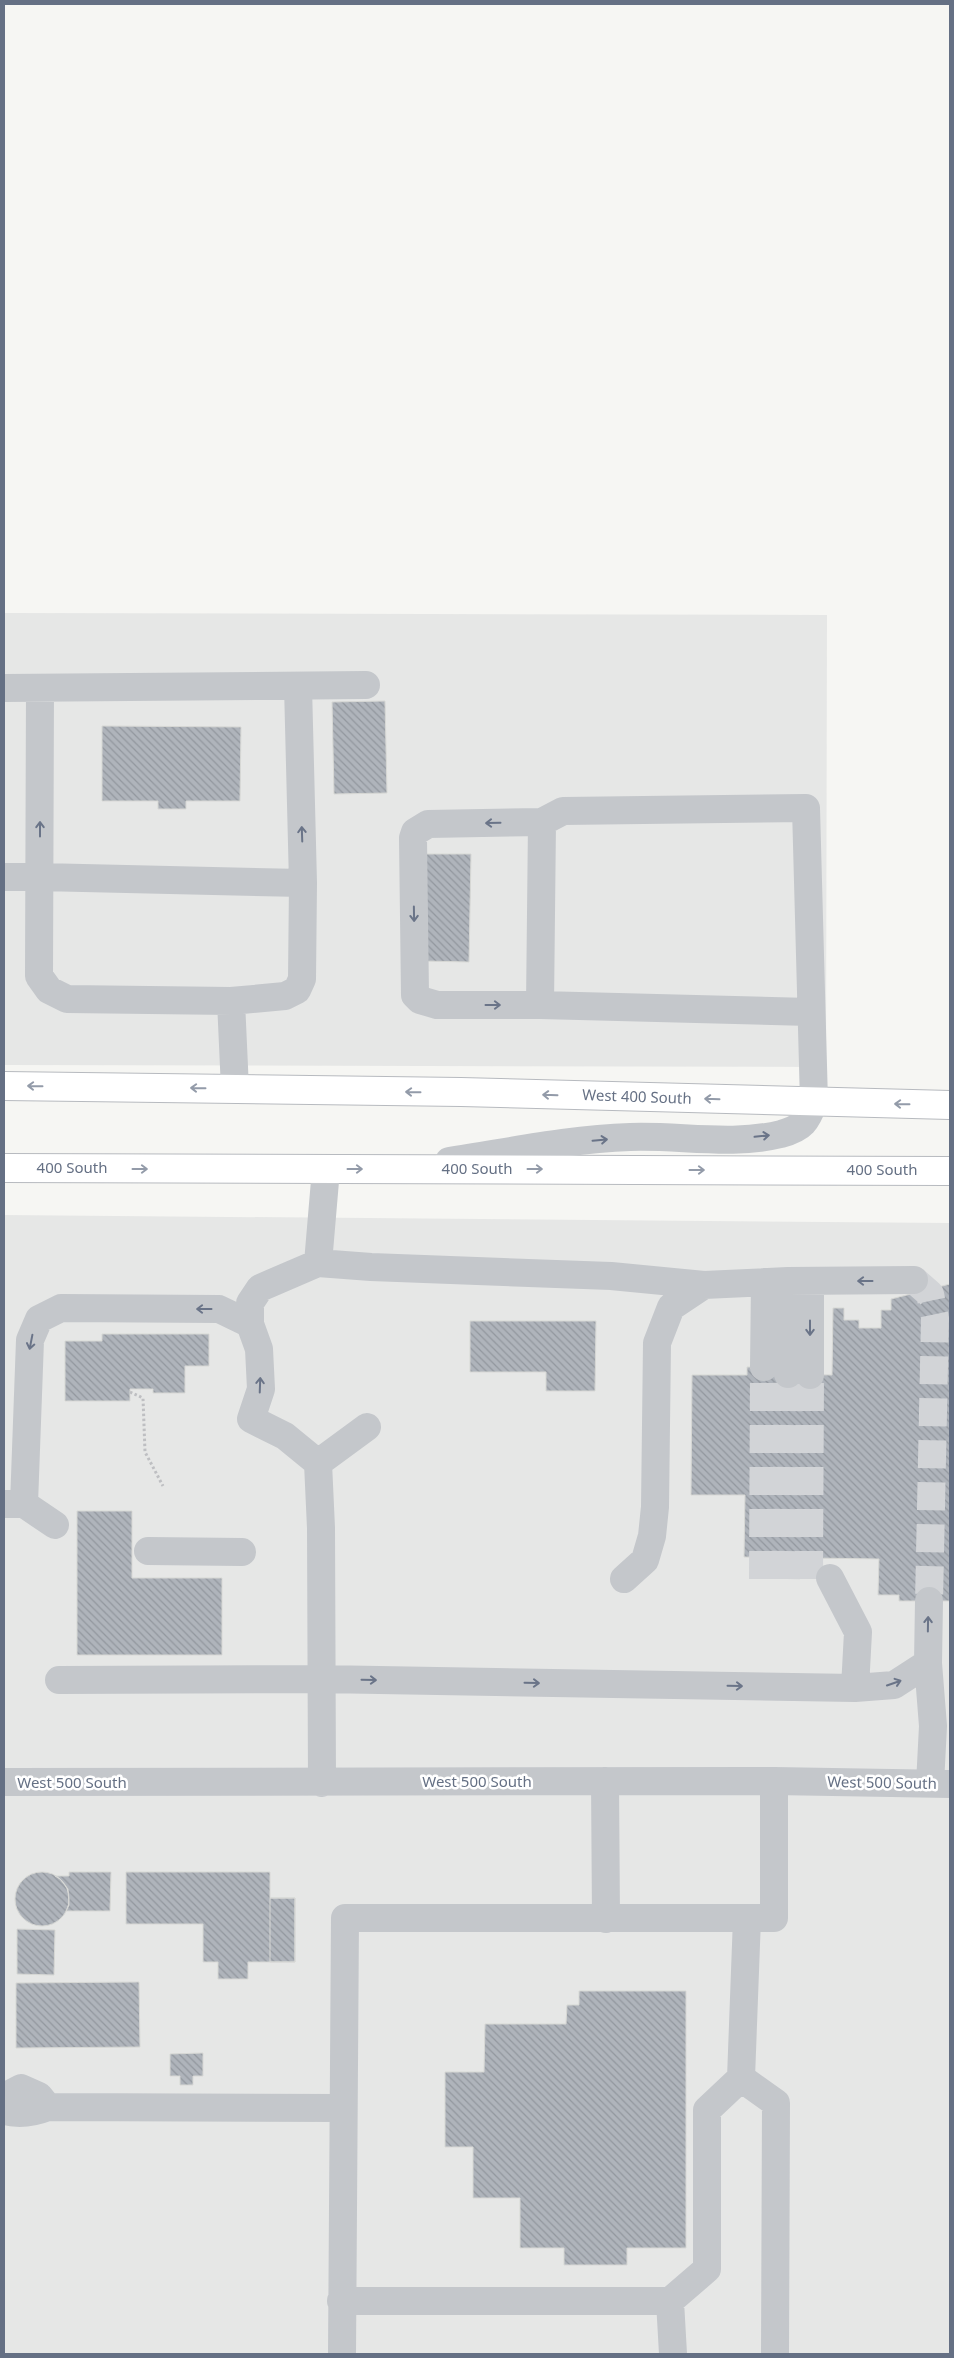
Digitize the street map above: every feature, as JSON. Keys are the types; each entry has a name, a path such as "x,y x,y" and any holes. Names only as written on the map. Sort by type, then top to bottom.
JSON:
{"main road":[{"path":"4,1086 235,1089"},
{"name":"West 400 South","path":"235,1089 461,1092 814,1102"},
{"path":"814,1102 950,1105"},
{"name":"400 South","path":"4,1168 950,1170"}],"street":[{"path":"4,688 366,684"},
{"path":"40,689 39,976 49,990 67,999 231,1000 285,996 297,990 302,979 303,883 298,686"},
{"path":"396,1169 574,1142 630,1137 734,1138 781,1134 796,1129 806,1122 814,1102 810,1012 806,808 563,811 542,822 428,824 416,832 413,838 415,995 420,1000 437,1005 540,1005 810,1012"},
{"path":"540,1005 542,822"},
{"path":"4,878 303,883"},
{"path":"231,1000 235,1089"},
{"path":"318,1263 326,1169"},
{"path":"322,1783 318,1463 285,1436 251,1419 261,1389 259,1349 250,1324 250,1303 260,1288 318,1263 371,1267 611,1276 704,1285 788,1281 914,1280"},
{"path":"788,1281 787,1372 788,1281"},
{"path":"624,1579 645,1560 652,1536 655,1507 656,1343 671,1306 704,1285"},
{"path":"55,1525 14,1504 28,1426 30,1340 40,1319 61,1308 219,1309 250,1324"},
{"path":"318,1463 367,1427"},
{"path":"148,1551 242,1552"},
{"path":"830,1578 858,1632 854,1688"},
{"path":"929,1601 928,1663 940,1784"},
{"path":"59,1680 320,1679 854,1688 894,1685 928,1663"},
{"path":"342,2354 345,1918 774,1918 774,1780"},
{"name":"West 500 South","path":"4,1782 322,1783 774,1780 940,1784"},
{"path":"605,1781 606,1919"},
{"path":"342,2301 670,2301 706,2269 706,2110 740,2078 747,1918"},
{"path":"740,2078 776,2103 775,2354"},
{"path":"4,2097 21,2088 39,2096 48,2107"},
{"path":"4,2111 21,2114 35,2112 48,2107 343,2108"},
{"path":"670,2301 673,2354"}],"path":[{"path":"130,1392 143,1398 145,1452 164,1486"}],"shaded area":[{"path":"4,613 827,615 826,1067 4,1065"},
{"path":"4,1215 950,1223 950,2354 4,2354"}],"building":[{"path":"385,701 387,793 334,794 332,702"},
{"path":"102,726 241,727 240,801 186,801 186,809 158,809 158,801 102,801"},
{"path":"426,854 471,854 469,962 424,961"},
{"path":"950,1284 950,1601 899,1601 899,1595 878,1595 879,1559 744,1557 745,1495 691,1495 692,1375 747,1375 747,1367 764,1367 774,1374 832,1375 833,1308 844,1308 844,1320 859,1320 859,1328 881,1328 881,1310 891,1310 891,1299"},
{"path":"470,1321 596,1321 595,1391 546,1391 546,1372 470,1372"},
{"path":"102,1334 209,1334 209,1366 185,1366 185,1393 153,1393 153,1389 130,1389 130,1401 65,1401 65,1341 102,1341"},
{"path":"77,1511 132,1511 132,1578 222,1578 222,1655 77,1655"},
{"path":"42,1872 52,1874 61,1880 67,1889 69,1899 67,1909 61,1918 52,1924 42,1926 32,1924 23,1918 17,1909 15,1899 17,1889 23,1880 32,1874"},
{"path":"69,1872 111,1872 110,1911 66,1911 69,1905 68,1889 55,1876 69,1876"},
{"path":"126,1872 270,1872 270,1898 295,1898 295,1962 248,1962 248,1979 218,1979 218,1962 203,1962 203,1924 126,1924"},
{"path":"270,1898 295,1898 295,1962 270,1962"},
{"path":"17,1929 55,1930 54,1975 17,1974"},
{"path":"139,1982 140,2047 16,2048 16,1983"},
{"path":"579,1991 686,1991 686,2248 627,2248 627,2265 564,2265 564,2248 520,2248 520,2198 473,2198 473,2147 445,2147 445,2072 484,2072 485,2024 566,2024 567,2005 579,2005"},
{"path":"203,2053 203,2076 193,2076 193,2085 180,2085 180,2076 170,2076 170,2054"}],"tunnel":[{"path":"914,1280 930,1294 935,1318 929,1601"},
{"path":"763,1579 764,1367"},
{"path":"786,1579 788,1374"},
{"path":"809,1579 810,1375"}]}
